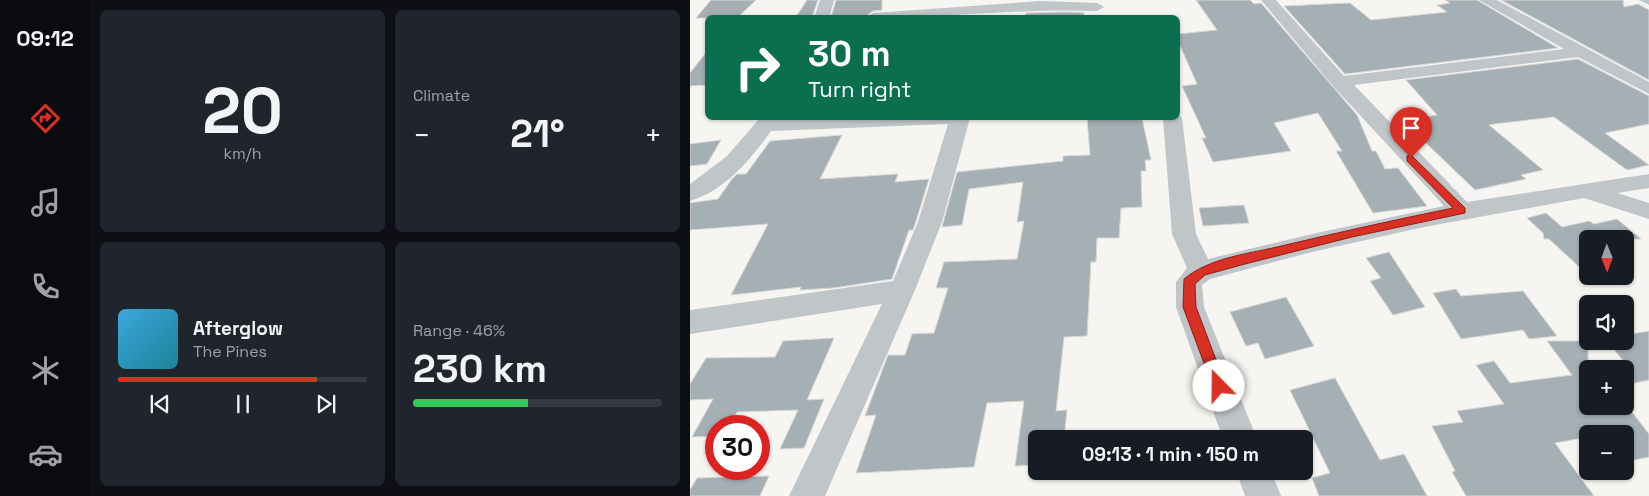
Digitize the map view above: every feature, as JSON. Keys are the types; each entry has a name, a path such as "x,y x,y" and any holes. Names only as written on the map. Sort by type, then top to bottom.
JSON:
{"street":[{"path":"822,15 827,0"},
{"path":"1486,0 1649,90"},
{"path":"1274,1 1339,82 1461,210"},
{"path":"909,15 1056,4 1098,8"},
{"path":"1339,82 1579,52"},
{"path":"690,193 703,187 727,169 766,121 828,120"},
{"path":"806,496 902,290 930,222 959,120"},
{"path":"1172,120 1184,234 1202,271"},
{"path":"1237,430 1190,307 1189,282 1202,271 1352,233 1461,210 1587,191 1647,187"},
{"path":"1587,191 1649,211"},
{"path":"690,322 902,290"},
{"path":"1257,480 1263,496"}],"building":[{"path":"711,0 756,0 740,15 705,15 705,18 696,18"},
{"path":"807,0 818,0 813,15 797,15"},
{"path":"836,0 882,0 882,10 873,11 867,15 832,15"},
{"path":"1196,0 1250,0 1254,4 1261,3 1357,115 1372,151 1376,151 1385,169 1398,168 1427,206 1373,213 1336,151 1342,151 1318,113 1274,123 1291,151 1213,162 1202,138 1206,138 1182,86 1197,84 1180,46 1180,34 1217,30"},
{"path":"1445,0 1477,0 1558,48 1345,74 1284,6 1350,3 1371,20 1447,12 1437,5 1450,3"},
{"path":"1501,0 1623,0 1624,7 1638,4 1649,10 1649,80"},
{"path":"1068,12 1084,13 1084,15 1026,15 1026,13"},
{"path":"705,54 705,85 690,86 690,73"},
{"path":"1578,59 1649,96 1649,124 1605,133 1649,165 1627,170 1554,117 1494,124 1489,125 1543,170 1521,175 1526,179 1475,190 1403,121 1437,115 1406,80"},
{"path":"1087,120 1142,120 1151,160 1145,160 1146,171 1141,171 1142,207 1121,208 1119,238 1097,238 1096,262 1091,262 1087,336 1064,337 1056,411 1067,410 1065,430 1028,430 1028,465 1015,466 1024,401 987,403 974,467 856,473 876,415 865,416 888,355 905,355 912,334 934,333 948,288 936,288 944,262 1017,259 1024,221 1017,222 1023,182 969,189 962,225 942,227 957,172 1063,161 1063,156 1090,155"},
{"path":"842,135 820,179 898,174 895,182 929,179 913,230 909,230 892,279 833,288 800,290 801,287 731,295 768,224 690,230 690,203 718,199 737,174 746,174 770,141"},
{"path":"721,140 707,164 690,166 690,144"},
{"path":"1244,205 1249,223 1203,226 1199,208"},
{"path":"1546,213 1562,227 1589,221 1594,224 1617,219 1630,230 1579,230 1579,267 1549,239 1544,239 1543,233 1527,218"},
{"path":"1634,233 1641,239 1634,239"},
{"path":"1389,252 1425,307 1393,315 1370,281 1381,278 1366,258"},
{"path":"1456,289 1461,296 1523,291 1557,336 1529,339 1523,330 1461,339 1433,293"},
{"path":"1286,297 1314,346 1265,359 1258,343 1246,346 1230,312"},
{"path":"1649,331 1649,380 1634,383 1634,360 1623,360 1614,350 1634,350 1634,334"},
{"path":"834,338 807,400 824,399 804,448 780,449 798,410 737,412 735,415 705,415 705,436 692,437 713,399 690,400 690,384 706,358 775,357 783,341"},
{"path":"1547,341 1579,341 1579,350 1588,350 1588,360 1579,360 1579,415 1634,415 1649,434 1649,457 1634,460 1634,425 1579,425 1579,439 1555,443 1579,476 1579,480 1582,480 1594,496 1466,496 1452,472 1455,471 1432,426 1463,422 1457,411 1504,404 1476,365 1494,361 1510,383 1572,375"},
{"path":"1335,378 1380,460 1404,454 1427,496 1319,496 1313,478 1330,473 1313,438 1313,430 1309,430 1290,390"},
{"path":"697,478 705,478 705,480 767,480 760,496 690,496 690,490"}],"route":[{"path":"1219,386 1190,307 1189,282 1202,271 1245,259 1352,233 1461,210 1411,158"}]}
